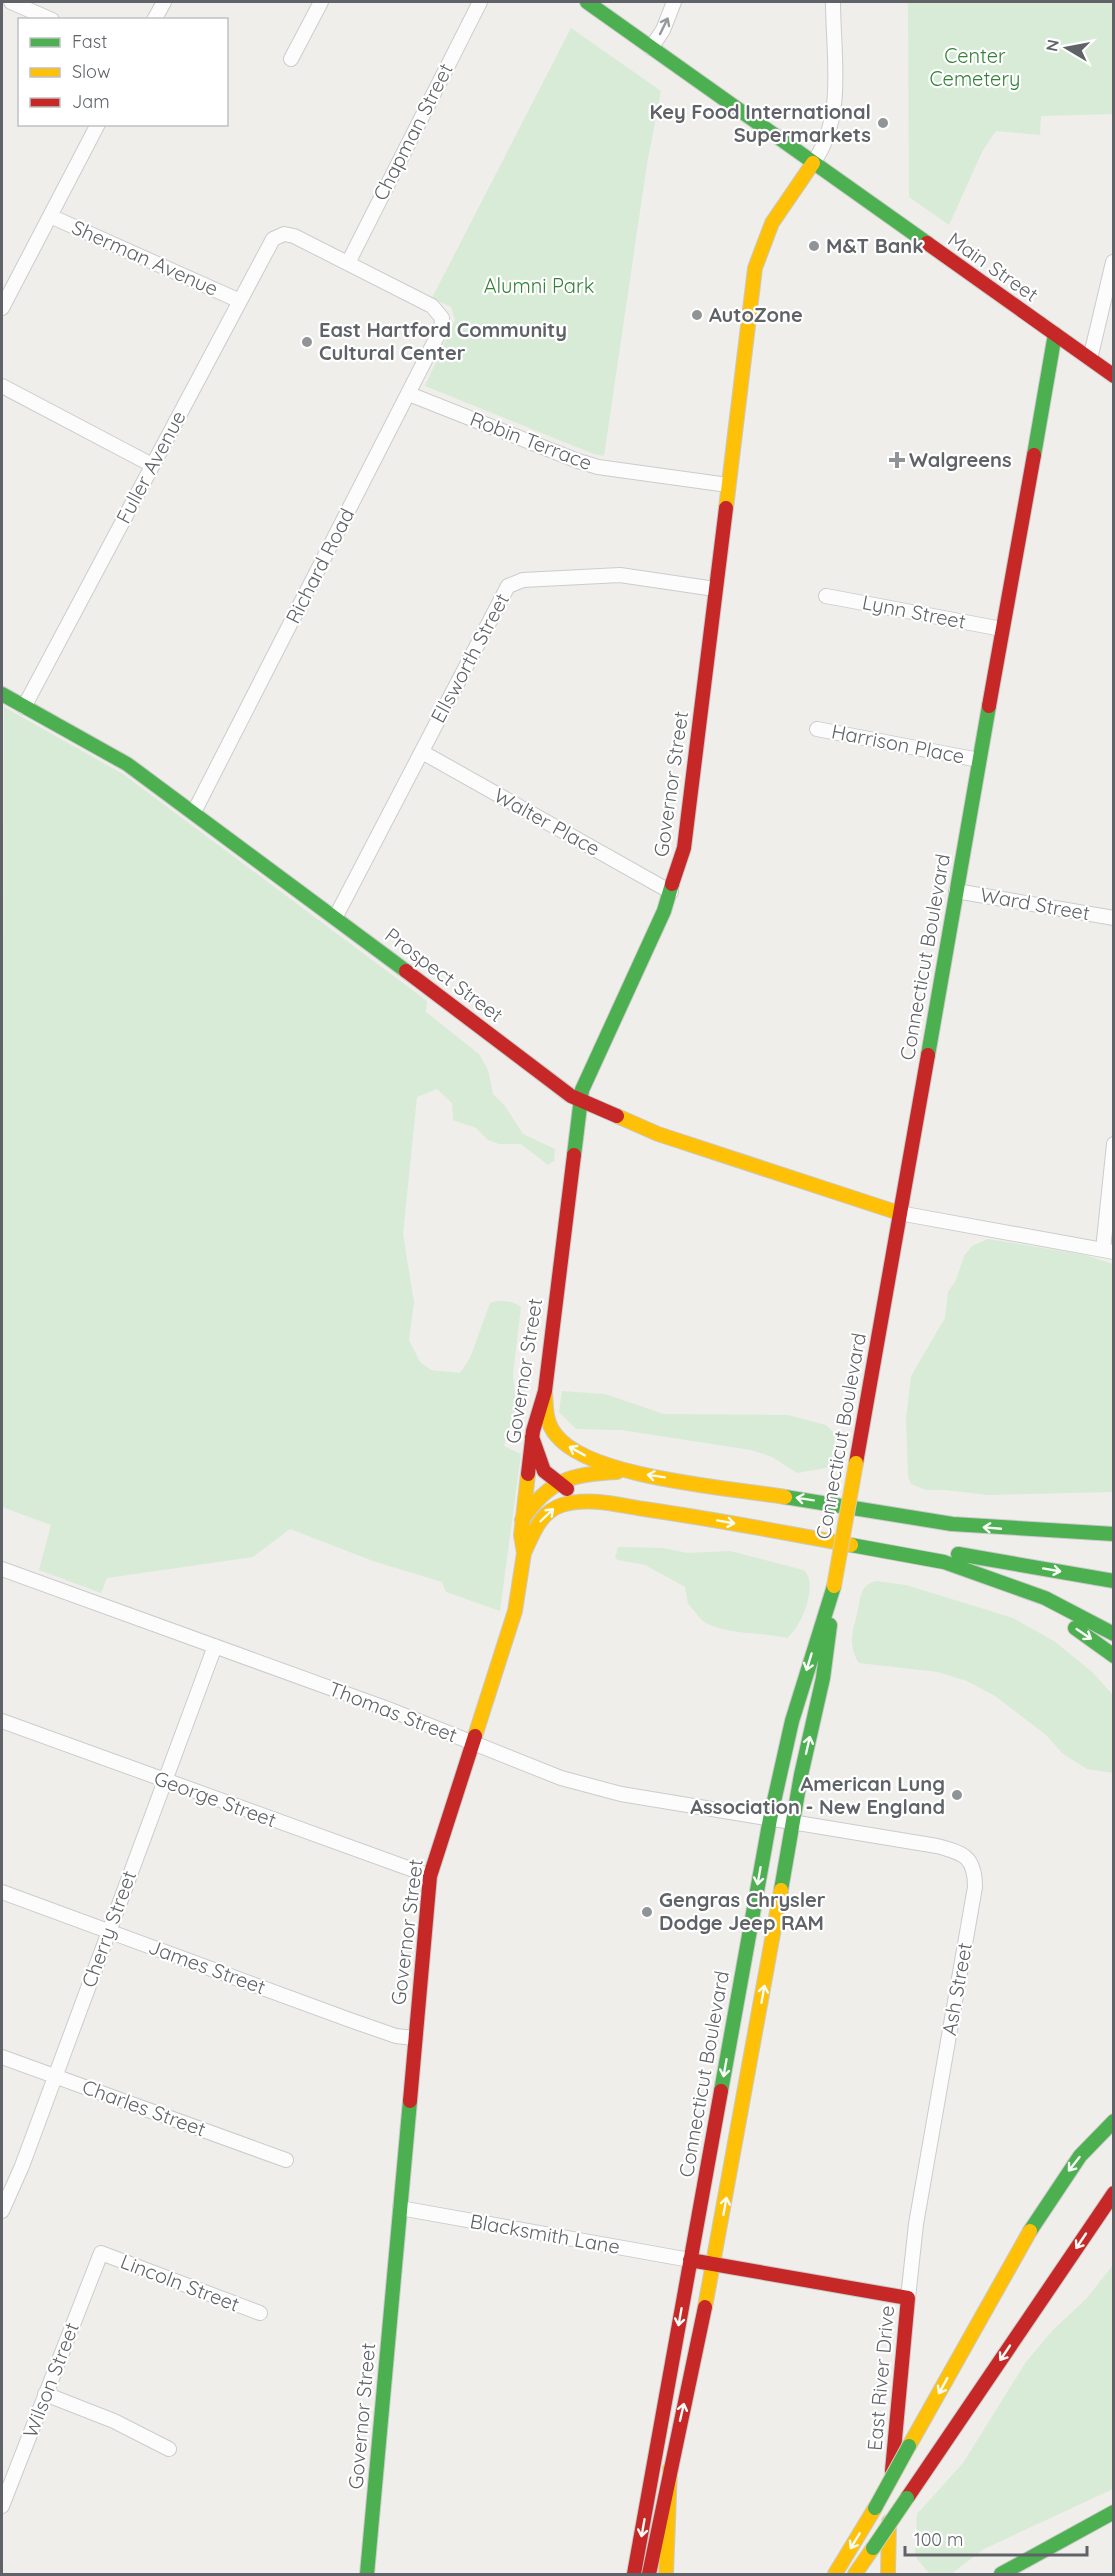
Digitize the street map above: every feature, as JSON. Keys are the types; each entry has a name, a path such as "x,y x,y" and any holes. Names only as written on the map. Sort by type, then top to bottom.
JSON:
{"main road":[{"name":"Main Street","path":"586,2 1113,376"},
{"name":"Governor Street","path":"367,2574 430,1876 515,1611 524,1553 521,1534 532,1437 536,1415 545,1391 580,1102 587,1075 672,892 688,824 755,268 772,223 813,163"},
{"name":"Connecticut Boulevard","path":"649,2574 715,2264 793,1823 823,1678 834,1586 1054,334"},
{"name":"Prospect Street","path":"2,694 127,764 580,1102 658,1134 899,1214"},
{"path":"545,1391 549,1425 565,1444 588,1457 631,1472 939,1522 1028,1531 1113,1534"},
{"path":"532,1437 542,1467 556,1482 587,1501"},
{"path":"522,1520 539,1496 556,1482 578,1474 631,1472"},
{"path":"524,1553 539,1523 548,1512 562,1505 587,1501 693,1516 912,1555 959,1567 1045,1598 1113,1634"},
{"path":"1028,1531 1054,1521 1094,1519"},
{"path":"912,1555 950,1552 1113,1581"},
{"path":"959,1567 1046,1610 1113,1656"},
{"name":"Connecticut Boulevard","path":"634,2574 770,1819 792,1721 834,1586"},
{"path":"835,2574 1061,2181 1113,2121"},
{"path":"855,2574 1113,2193"},
{"name":"East River Drive","path":"690,2260 908,2298 891,2486 888,2574"},
{"path":"666,2574 671,2494 670,2469"},
{"path":"1001,2574 1113,2512"},
{"path":"1075,2532 1113,2523"}],"street":[{"path":"11,2 47,18"},
{"path":"155,18 164,2"},
{"path":"291,59 321,2"},
{"name":"Chapman Street","path":"348,263 480,2"},
{"path":"651,48 663,30 674,2"},
{"path":"813,163 827,138 834,106 833,2"},
{"path":"2,308 97,126"},
{"name":"Sherman Avenue","path":"50,216 240,301"},
{"name":"Fuller Avenue","path":"24,707 270,243 284,234 294,236 348,263"},
{"path":"1090,360 1113,262"},
{"name":"Richard Road","path":"194,812 441,329 442,318 432,306 348,263"},
{"path":"2,386 152,465"},
{"name":"Robin Terrace","path":"409,394 598,467 728,484"},
{"name":"Ellsworth Street","path":"335,918 503,591 513,582 620,575 716,589"},
{"name":"Lynn Street","path":"826,596 1002,629"},
{"name":"Harrison Place","path":"817,729 979,760"},
{"name":"Walter Place","path":"422,752 672,892"},
{"name":"Ward Street","path":"956,891 1113,918"},
{"path":"899,1214 1108,1252 1113,1144"},
{"name":"Thomas Street","path":"2,1569 215,1646 592,1788 793,1823"},
{"name":"Cherry Street","path":"2,2211 22,2166 56,2076 163,1781 215,1646"},
{"name":"George Street","path":"2,1721 430,1876"},
{"name":"Ash Street","path":"793,1823 956,1851 967,1858 975,1872 975,1887 916,2224 908,2298"},
{"name":"James Street","path":"2,1892 378,2029 414,2038"},
{"name":"Charles Street","path":"2,2057 286,2160"},
{"name":"Blacksmith Lane","path":"400,2208 690,2260"},
{"name":"Lincoln Street","path":"101,2253 260,2313"},
{"name":"Wilson Street","path":"2,2506 101,2253"},
{"path":"45,2394 114,2421 169,2449"}],"green space":[{"name":"Center Cemetery","path":"908,2 1113,2 1113,114 1041,116 1040,135 996,131 983,150 949,225 909,197"},
{"name":"Alumni Park","path":"571,28 661,91 647,164 604,456 425,386 455,320 451,307 432,298"},
{"path":"4,707 123,774 427,1001 426,1012 479,1054 488,1070 493,1094 505,1106 523,1134 555,1149 554,1161 548,1165 521,1144 499,1144 488,1140 476,1128 453,1120 452,1103 437,1089 417,1097 403,1234 414,1302 409,1340 420,1362 431,1370 460,1373 470,1358 490,1303 506,1301 521,1307 513,1374 516,1406 504,1446 521,1454 500,1611 446,1592 442,1582 373,1561 290,1529 253,1557 107,1578 101,1593 39,1570 51,1525 2,1507"},
{"path":"988,1239 1085,1255 1113,1264 1113,1492 988,1495 926,1490 911,1484 908,1477 906,1419 911,1376 945,1318 948,1292 956,1280 964,1256 972,1246"},
{"path":"562,1391 605,1394 664,1414 788,1415 826,1425 835,1434 832,1467 797,1473 772,1457 751,1450 621,1430 576,1429 559,1412"},
{"path":"618,1547 663,1548 688,1553 730,1551 803,1570 810,1584 807,1605 798,1625 787,1638 711,1626 703,1621 688,1604 685,1587 645,1565 618,1560 615,1558"},
{"path":"876,1581 906,1585 1013,1618 1054,1641 1092,1672 1113,1695 1113,1773 1087,1769 1063,1754 1046,1735 995,1696 967,1681 938,1672 859,1663 853,1651 852,1639 860,1598 866,1586"},
{"path":"1113,2265 1113,2489 984,2549 951,2574 930,2574 917,2559 915,2551 917,2514 963,2463 1026,2362 1053,2330 1086,2299"}],"traffic: fast":[{"path":"587,2 927,243"},
{"path":"1034,455 1055,334"},
{"path":"2,694 127,764 406,971"},
{"path":"928,1055 989,706"},
{"path":"574,1155 582,1090 664,911 672,884"},
{"path":"785,1497 952,1524 1114,1534"},
{"path":"851,1545 944,1562 1045,1598 1114,1634"},
{"path":"958,1554 1114,1581"},
{"path":"721,2091 770,1819 792,1721 834,1586"},
{"path":"781,1890 801,1775 823,1678 830,1625"},
{"path":"1075,1628 1114,1656"},
{"path":"367,2574 410,2101"},
{"path":"1030,2231 1080,2156 1114,2121"},
{"path":"875,2508 909,2446"},
{"path":"873,2548 907,2498"},
{"path":"1001,2574 1114,2512"}],"traffic: slow":[{"path":"726,508 755,268 772,223 813,163"},
{"path":"617,1116 658,1134 899,1213"},
{"path":"545,1391 546,1409 552,1430 573,1450 598,1462 663,1479 785,1497"},
{"path":"834,1586 856,1463"},
{"path":"522,1520 542,1496 562,1482 586,1475 617,1472"},
{"path":"475,1736 515,1611 524,1553 521,1535 528,1474"},
{"path":"524,1553 538,1524 548,1513 562,1505 582,1502 613,1504 696,1517 851,1545"},
{"path":"705,2307 781,1890"},
{"path":"909,2446 1030,2231"},
{"path":"666,2574 670,2469"},
{"path":"835,2574 875,2508"},
{"path":"888,2574 889,2522"},
{"path":"855,2574 873,2548"}],"traffic: jam":[{"path":"927,243 1114,376"},
{"path":"989,706 1034,455"},
{"path":"672,884 684,848 726,508"},
{"path":"406,971 571,1096 617,1116"},
{"path":"856,1463 928,1055"},
{"path":"528,1474 533,1431 545,1391 574,1155"},
{"path":"532,1437 544,1471 567,1489"},
{"path":"410,2101 430,1876 475,1736"},
{"path":"634,2574 721,2091"},
{"path":"907,2498 1114,2193"},
{"path":"690,2260 908,2298 892,2471"},
{"path":"649,2574 705,2307"}],"place":[{"name":"Key Food International Supermarkets","path":"883,123"},
{"name":"M&T Bank","path":"814,246"},
{"name":"AutoZone","path":"697,315"},
{"name":"East Hartford Community Cultural Center","path":"307,342"},
{"name":"Walgreens","path":"897,460"},
{"name":"American Lung Association - New England","path":"957,1795"},
{"name":"Gengras Chrysler Dodge Jeep RAM","path":"647,1912"}]}
